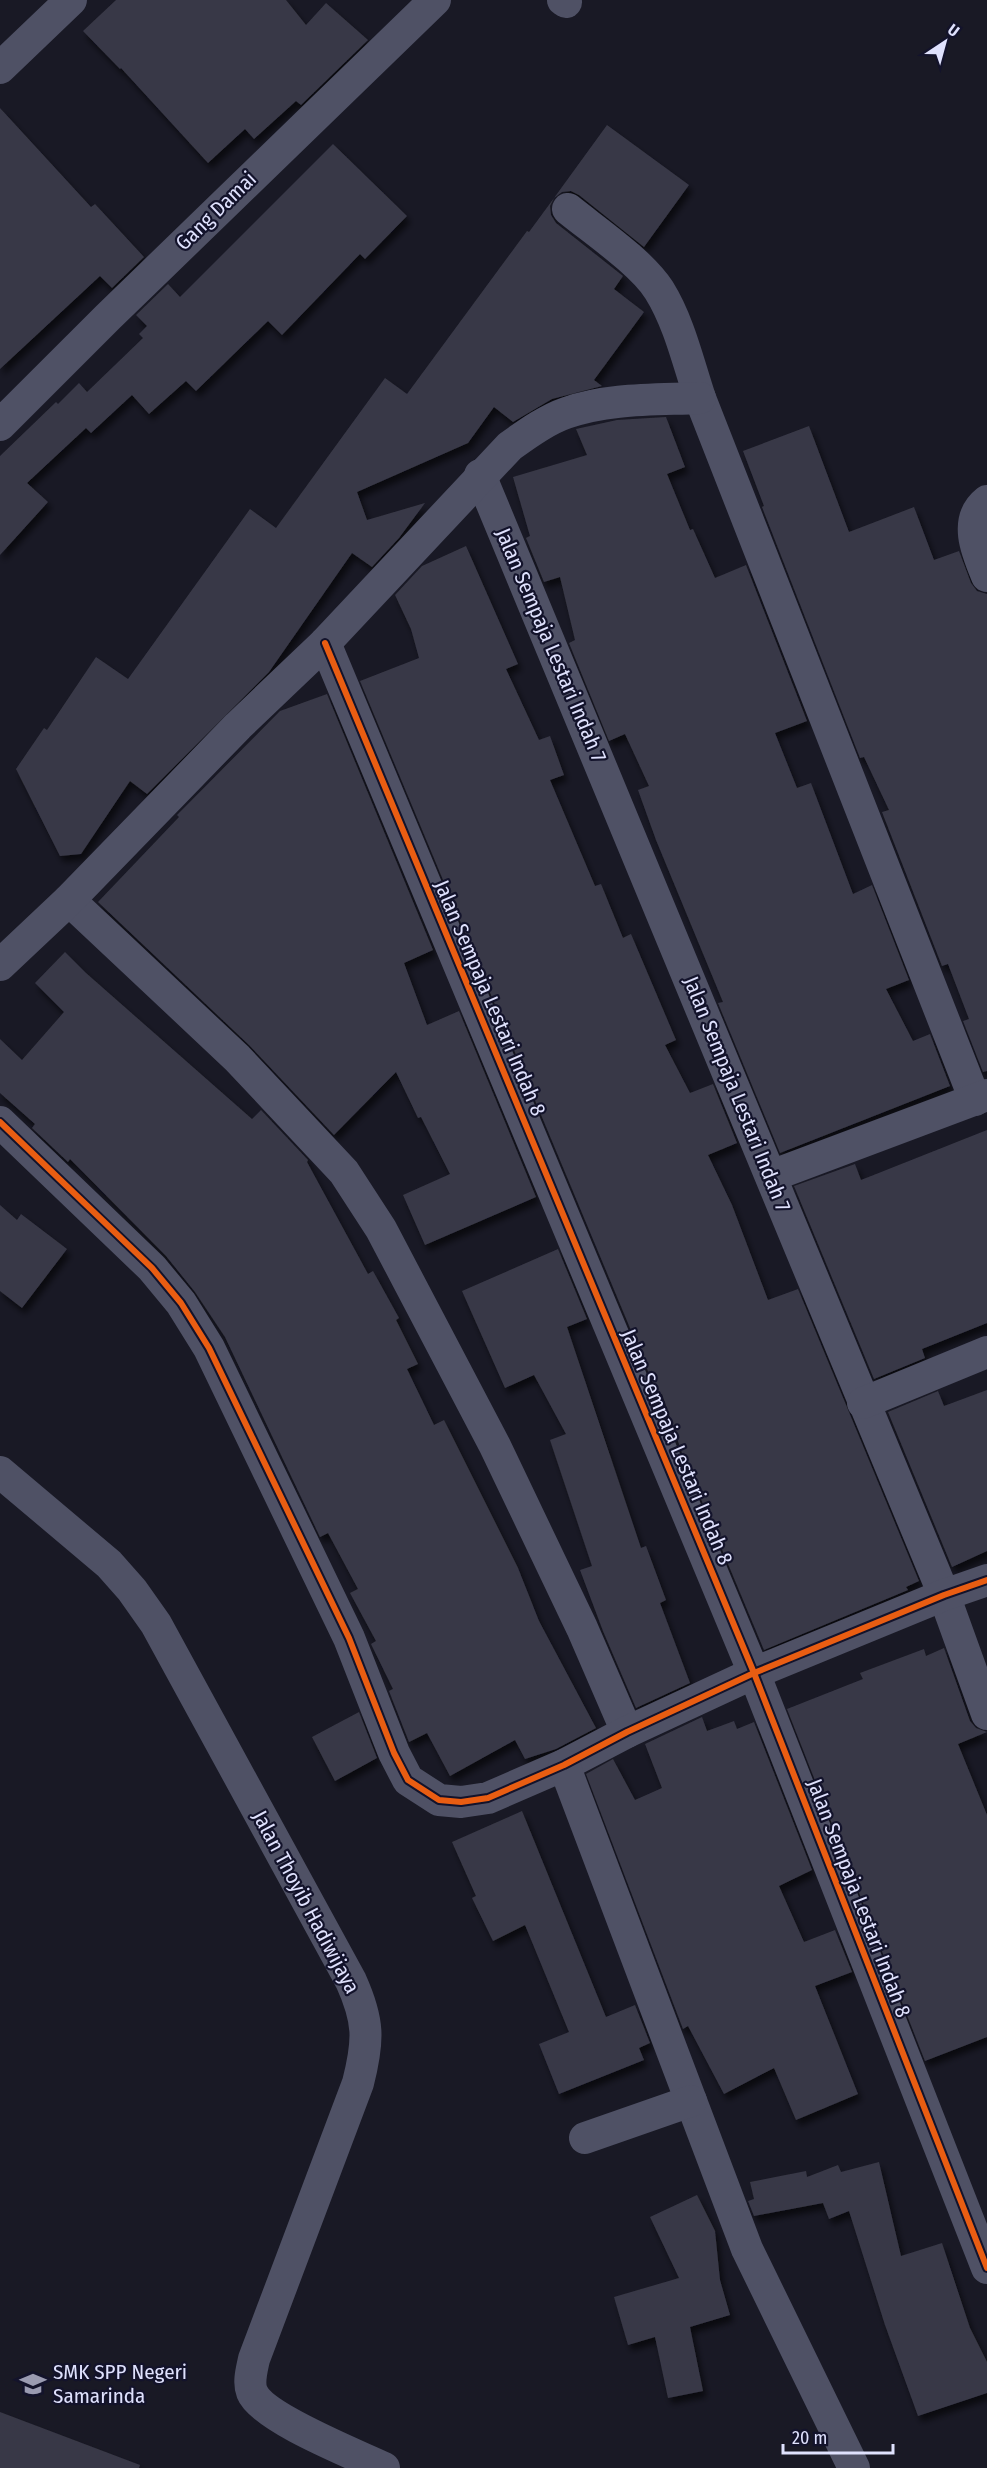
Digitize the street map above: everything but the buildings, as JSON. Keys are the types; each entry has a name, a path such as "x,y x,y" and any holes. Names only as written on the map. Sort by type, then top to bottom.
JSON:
{"street":[{"path":"0,68 71,0"},
{"name":"Gang Damai","path":"0,425 125,300 435,0"},
{"path":"568,209 635,264 658,288 679,333 700,398 981,1098 771,1176"},
{"path":"0,965 69,900 238,726 325,643 480,475 510,446 530,431 565,413 615,401 700,398"},
{"name":"Jalan Sempaja Lestari Indah 7","path":"480,475 863,1403 945,1595 987,1714"},
{"path":"987,501 976,515 974,537 987,576"},
{"name":"Jalan Sempaja Lestari Indah 8","path":"325,643 754,1673 987,2268"},
{"path":"69,900 237,1058 344,1172 381,1229 495,1446 582,1628 627,1732"},
{"path":"0,1122 152,1268 181,1303 209,1348 349,1638 394,1753 408,1780 439,1800 461,1802 488,1798 754,1673 987,1580"},
{"path":"863,1403 987,1352"},
{"name":"Jalan Thoyib Hadiwijaya","path":"0,1472 110,1564 156,1624 351,1981 362,2007 367,2032 358,2083 254,2359 251,2373 252,2392 283,2420 384,2468"},
{"path":"564,1764 747,2248 854,2468"},
{"path":"585,2138 691,2101"}],"cycle path":[{"path":"325,643 754,1673 987,2268"},
{"path":"0,1122 152,1268 181,1303 209,1348 349,1638 394,1753 408,1780 439,1800 461,1802 488,1798 564,1765 627,1732 754,1673 944,1595 987,1580"}],"place":[{"name":"SMK SPP Negeri Samarinda","path":"33,2384"}]}
